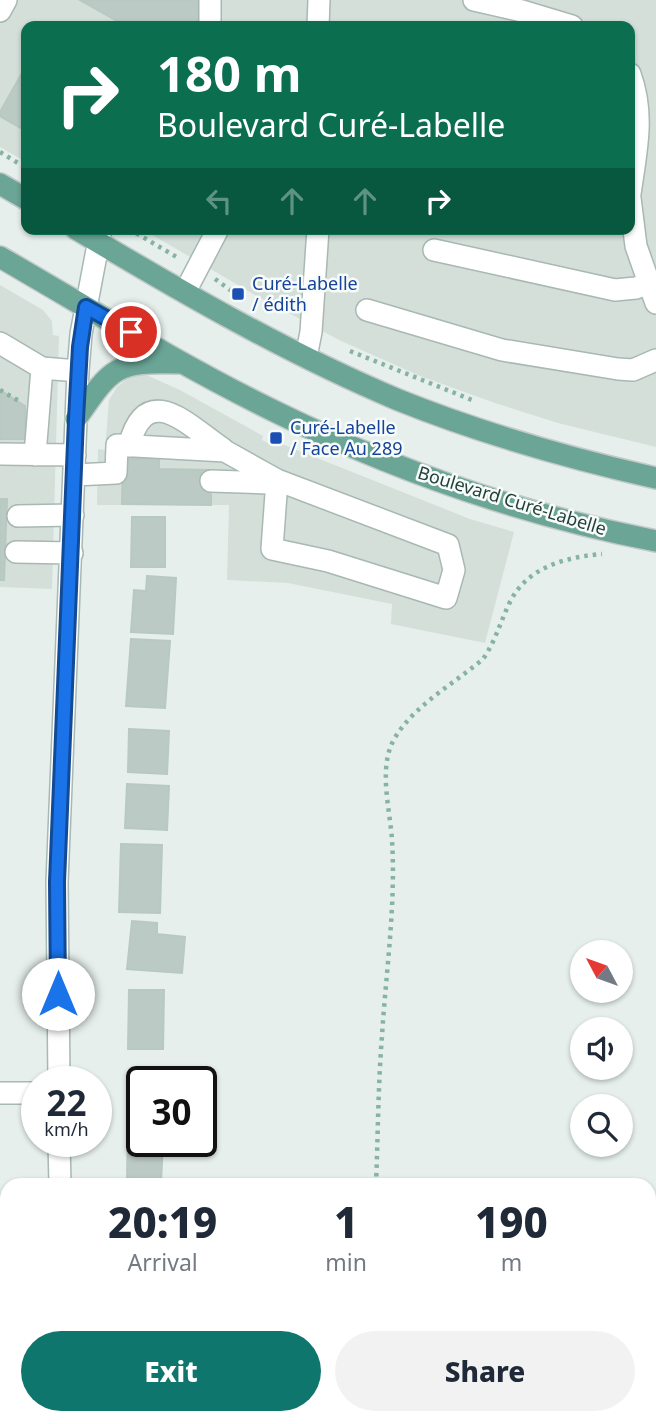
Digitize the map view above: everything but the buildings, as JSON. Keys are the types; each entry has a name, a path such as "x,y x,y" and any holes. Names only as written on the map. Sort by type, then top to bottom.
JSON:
{"main road":[{"path":"0,184 21,197"},
{"path":"100,236 185,292 306,357 399,400 537,448 656,478"},
{"name":"Boulevard Curé-Labelle","path":"0,257 185,364 275,411 380,458 528,509 656,541"},
{"path":"76,419 103,381 119,369 138,363 185,364"}],"street":[{"path":"0,10 6,0"},
{"path":"209,0 210,21"},
{"path":"318,21 319,0"},
{"path":"474,0 555,21"},
{"path":"635,89 639,124 635,156"},
{"path":"185,292 215,235"},
{"path":"306,357 311,332 318,235"},
{"path":"635,235 656,303"},
{"path":"58,1066 57,882 78,371 86,307 100,236"},
{"path":"434,250 615,290 636,288 649,283"},
{"path":"367,310 502,350 633,370 656,360"},
{"path":"0,343 43,368 78,371"},
{"path":"35,455 43,368"},
{"path":"129,446 136,422 148,411 156,410 176,417 225,451 277,480 448,545 454,570 446,598 328,561 272,549 277,480"},
{"path":"0,454 35,455 116,473 117,445 225,451"},
{"path":"211,481 269,483 277,480"},
{"path":"72,553 27,553 28,516 73,515"},
{"path":"0,1093 21,1093"},
{"path":"59,1157 60,1178"}],"path":[{"path":"0,152 21,165"},
{"path":"139,235 163,249"},
{"path":"345,348 482,404"},
{"path":"0,390 25,405"},
{"path":"376,1178 380,1063 390,936 392,844 386,770 389,751 396,736 411,718 483,659 492,646 510,601 534,574 554,563 578,556 602,554"}],"shaded area":[{"path":"0,0 656,0 656,447 558,423 420,376 339,340 152,235 635,235 635,21 21,21 21,159 0,147"},
{"path":"0,285 43,310 52,321 53,335 59,336 52,589 0,587"},
{"path":"144,374 180,390 263,436 262,440 274,446 277,442 470,519 514,532 485,643 391,624 392,604 288,583 227,580 229,505 97,505 98,449 105,450 109,400 117,387 129,377"}],"place":[{"name":"Curé-Labelle / édith","path":"238,294"},
{"name":"Curé-Labelle / Face Au 289","path":"276,438"}],"route":[{"path":"58,994 57,882 76,419 80,347 86,307 131,332"}]}
